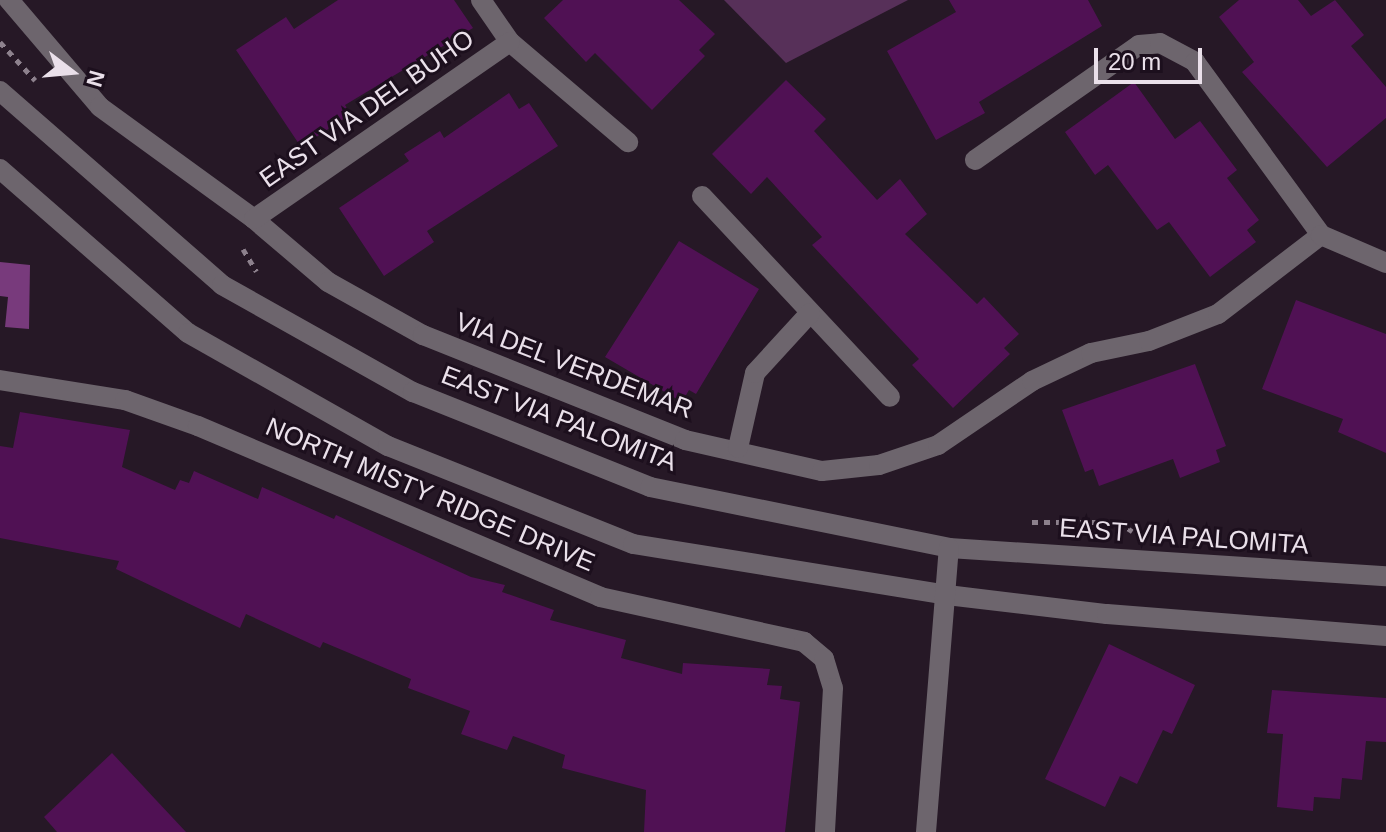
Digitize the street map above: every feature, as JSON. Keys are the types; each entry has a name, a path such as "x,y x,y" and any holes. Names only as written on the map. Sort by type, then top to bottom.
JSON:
{"street":[{"name":"VIA DEL VERDEMAR","path":"9,0 100,107 254,219 328,282 423,335 685,440 738,448 822,471 879,465 938,445 1032,381 1091,353 1149,341 1218,314 1321,235"},
{"name":"EAST VIA DEL BUHO","path":"481,0 510,42 628,142"},
{"name":"EAST VIA DEL BUHO","path":"254,219 510,42"},
{"path":"975,160 1139,45 1160,43 1195,62 1321,235 1386,263"},
{"name":"EAST VIA PALOMITA","path":"0,91 222,285 413,392 650,487 949,548 1386,576"},
{"path":"0,169 188,333 388,446 633,544 947,595 1107,614 1386,636"},
{"path":"702,196 890,397"},
{"path":"738,448 755,373 810,313"},
{"name":"NORTH MISTY RIDGE DRIVE","path":"0,380 125,400 154,410 297,464 425,525 600,597 804,642 830,671 825,832"},
{"path":"926,832 949,548"}],"shaded area":[{"path":"724,0 908,0 786,63"},
{"path":"0,262 30,265 29,329 5,327 8,297 0,296"}],"building":[{"path":"338,0 454,0 473,28 345,105 351,114 301,147 236,50 286,17 294,29"},
{"path":"563,0 679,0 715,34 699,50 705,56 652,110 595,53 586,62 544,18"},
{"path":"949,0 1088,0 1102,26 979,102 985,113 936,140 887,51 956,12"},
{"path":"1239,0 1298,0 1311,16 1335,0 1364,35 1351,46 1386,87 1386,118 1327,167 1242,72 1254,62 1219,17"},
{"path":"786,80 826,119 814,131 877,200 900,179 927,214 905,234 977,304 984,297 1019,334 1004,348 1010,354 953,408 912,365 919,359 812,245 822,237 767,177 751,194 712,154"},
{"path":"1134,82 1175,139 1200,121 1237,170 1227,178 1259,220 1247,230 1256,242 1210,277 1169,222 1157,230 1108,165 1095,175 1065,132"},
{"path":"509,93 519,109 529,103 558,146 427,231 434,242 384,276 339,208 409,161 404,154 440,131 444,138"},
{"path":"679,241 759,289 696,394 689,390 682,402 605,357"},
{"path":"1296,300 1386,334 1386,453 1338,432 1343,419 1262,389"},
{"path":"1195,364 1226,446 1216,450 1220,462 1180,478 1173,459 1099,486 1093,469 1085,472 1062,410"},
{"path":"20,412 130,430 122,467 175,490 180,480 189,483 194,471 258,499 262,487 334,519 336,515 471,577 505,585 502,592 554,610 550,620 626,640 621,658 682,674 683,663 770,669 767,685 782,686 780,699 800,702 785,832 644,832 646,790 562,768 565,755 513,736 507,750 461,734 470,711 408,688 411,679 323,642 320,648 246,614 240,628 116,569 119,561 0,538 0,446 13,448"},
{"path":"1109,644 1195,685 1172,734 1163,730 1137,784 1120,776 1105,807 1045,779"},
{"path":"1272,690 1386,698 1386,742 1366,741 1362,780 1342,778 1340,799 1314,797 1313,811 1277,807 1283,734 1267,733"},
{"path":"112,753 186,832 57,832 44,817"}]}
